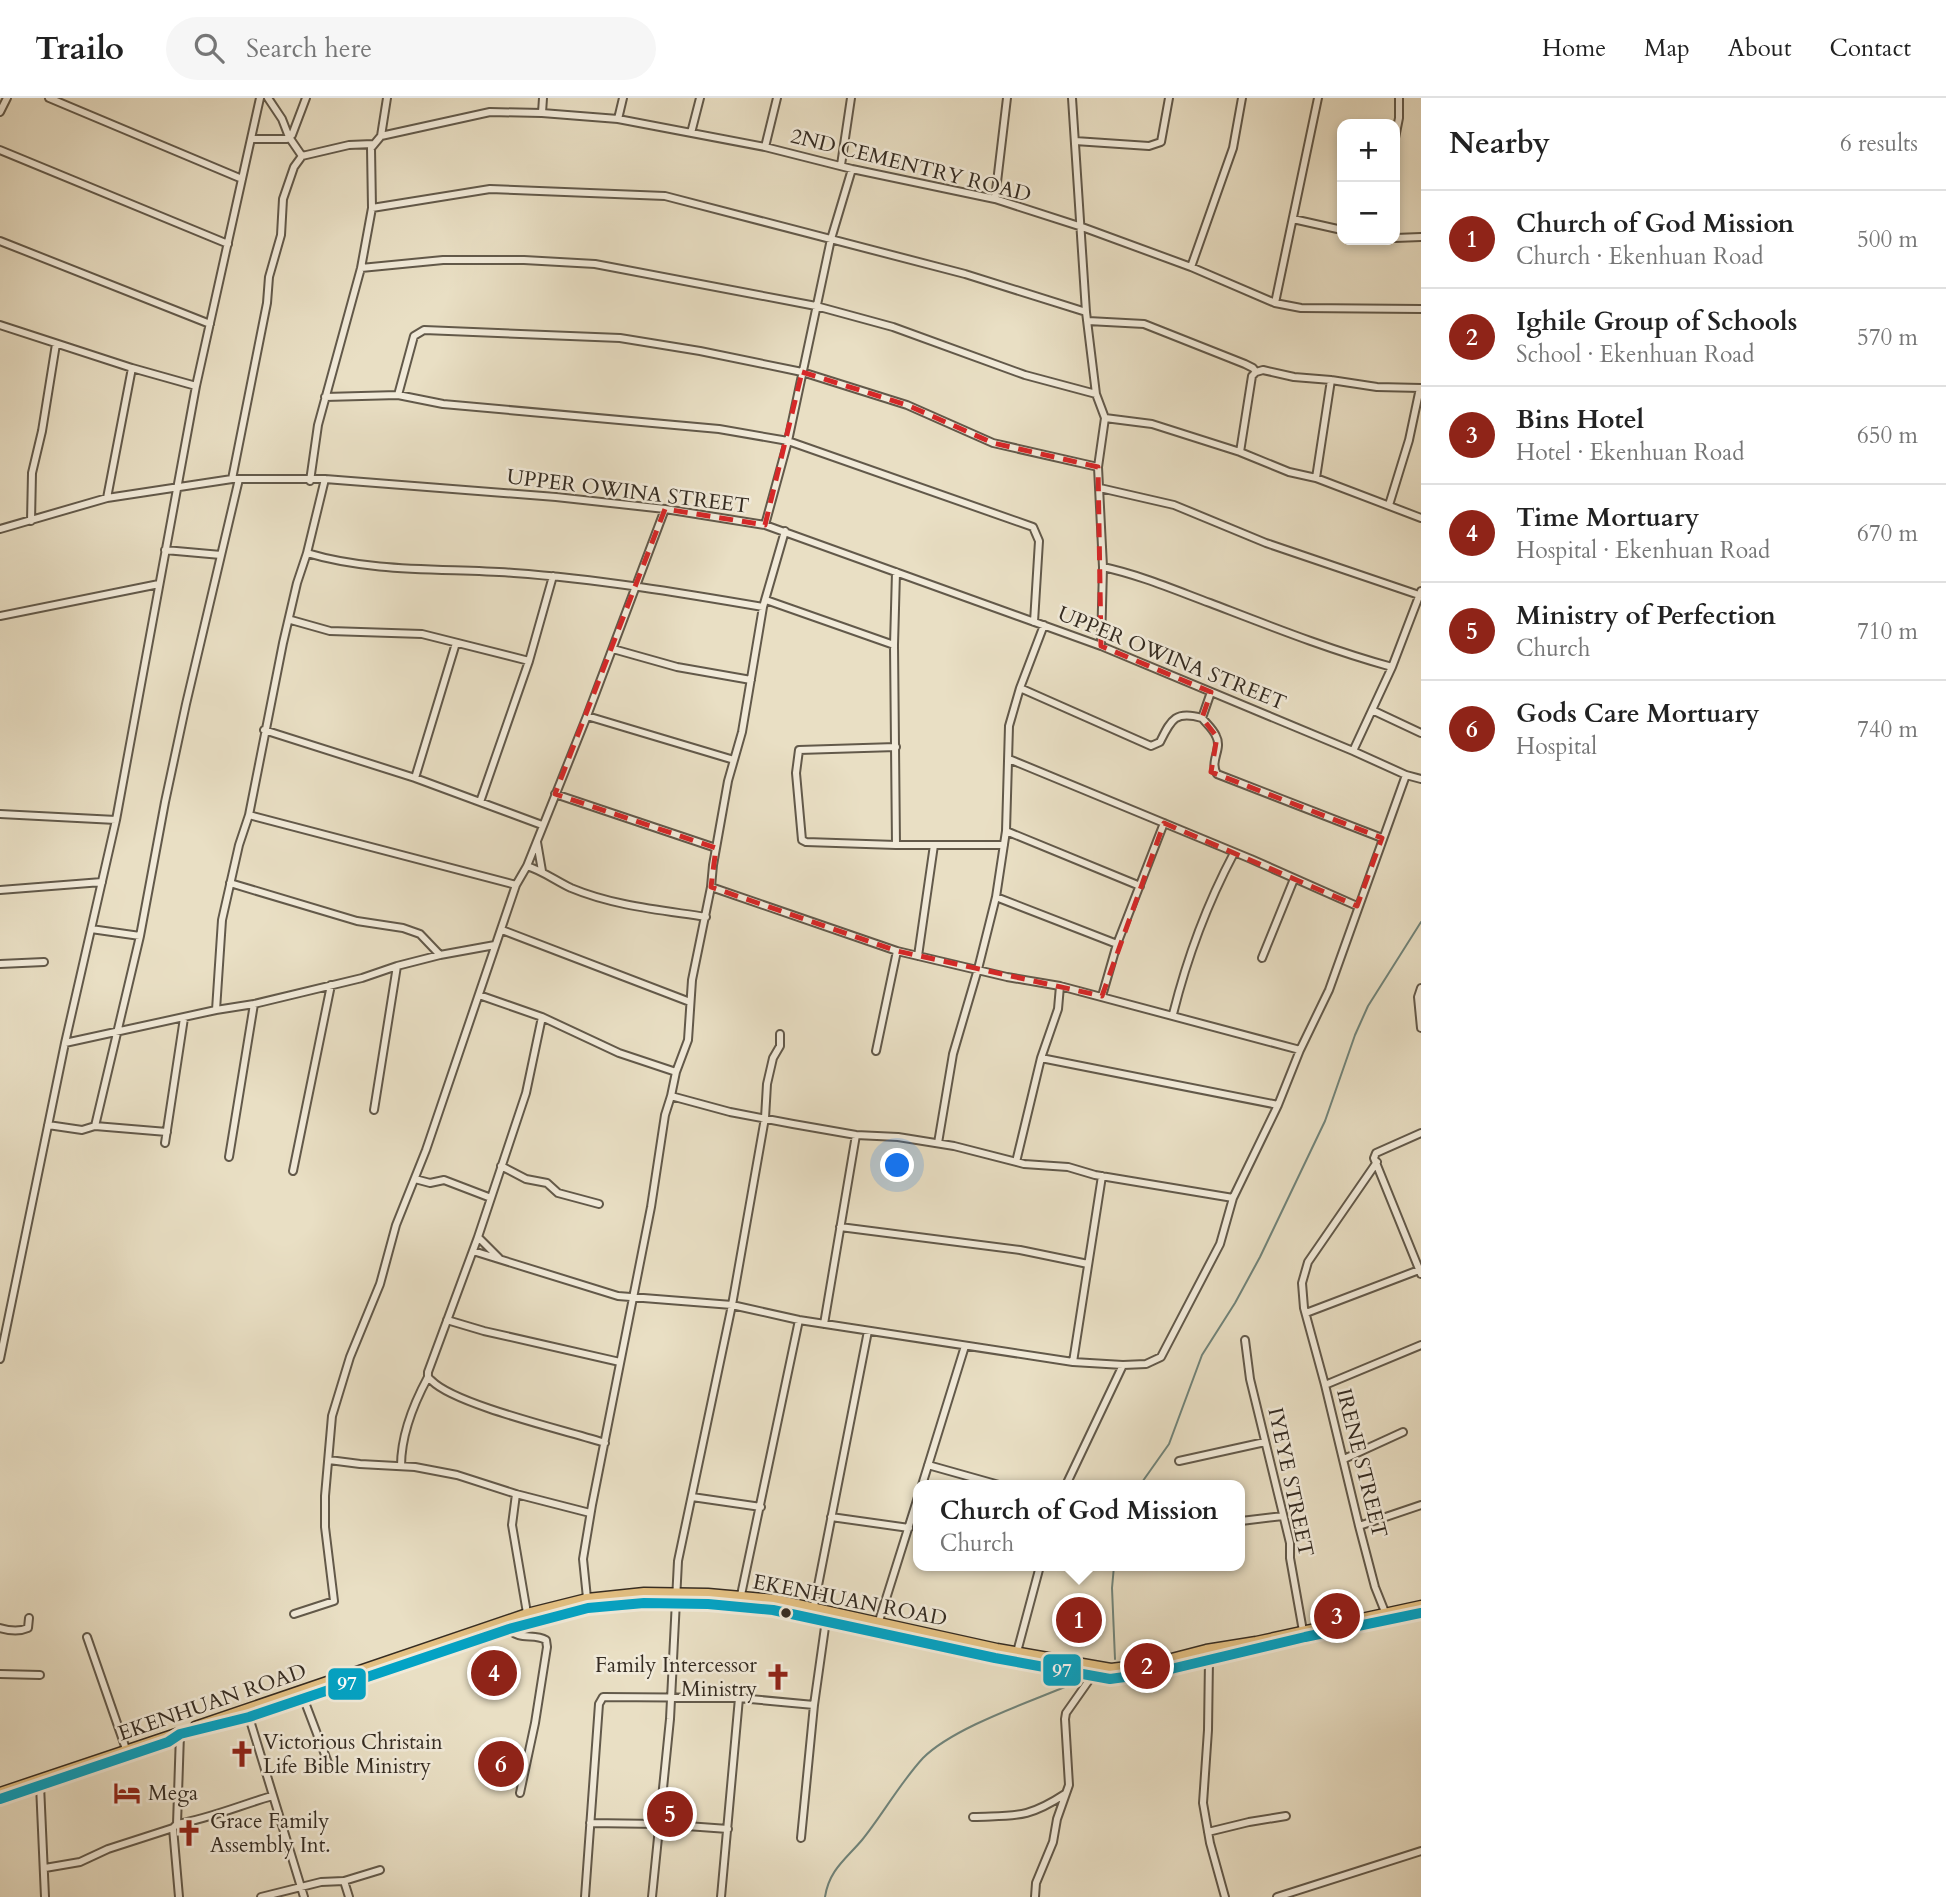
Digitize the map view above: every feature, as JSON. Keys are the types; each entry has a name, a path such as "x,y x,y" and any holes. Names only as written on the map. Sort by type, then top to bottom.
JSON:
{"main road":[{"name":"EKENHUAN ROAD","path":"0,1792 527,1613 587,1598 644,1592 741,1595 814,1606 1017,1652 1111,1668 1152,1663 1206,1649 1387,1617"},
{"name":"EKENHUAN ROAD","path":"0,1800 168,1742 180,1734 249,1717 509,1629 588,1608 645,1603 740,1606 825,1620 995,1658 1111,1679 1154,1673 1421,1608"}],"street":[{"path":"0,112 6,98"},
{"path":"49,98 242,179"},
{"path":"0,1359 65,1044 116,820 196,386 260,98"},
{"path":"268,98 302,156"},
{"path":"251,139 278,141 289,137 306,98"},
{"path":"310,481 318,425 361,268 372,208 370,153 373,144 381,136 387,98"},
{"path":"542,113 543,98"},
{"path":"618,119 623,98"},
{"path":"691,133 700,98"},
{"path":"765,147 777,98"},
{"path":"841,165 850,98"},
{"path":"995,199 1007,98"},
{"path":"1072,98 1086,312 1096,394 1105,418 1098,467 1104,567 1101,646"},
{"path":"1075,141 1149,146 1161,142 1169,98"},
{"path":"1191,267 1237,136 1242,98"},
{"path":"1275,303 1318,98"},
{"path":"1399,98 1399,119"},
{"name":"2ND CEMENTRY ROAD","path":"381,136 490,112 618,119 765,147 852,169 995,199 1191,267 1275,303 1301,308 1421,309"},
{"path":"95,1126 140,936 164,802 221,555 267,303 269,277 281,235 283,199 294,167 302,156 349,145 373,144"},
{"path":"0,149 228,244"},
{"path":"765,525 788,442 831,239 852,169"},
{"path":"372,208 490,189 665,196 965,274 1086,312"},
{"path":"1293,219 1337,229"},
{"path":"1400,237 1421,237"},
{"path":"0,241 210,324"},
{"path":"361,268 443,260 524,260 595,264 816,306 893,327 1025,375 1096,394"},
{"path":"1087,321 1144,324 1251,366 1256,372"},
{"path":"0,325 132,369 196,386"},
{"path":"398,395 414,336 424,330 620,338 802,372 907,405 993,443 1098,467"},
{"path":"31,521 32,473 42,431 56,344"},
{"path":"107,498 132,369"},
{"path":"1240,452 1252,376 1256,372 1263,370 1294,377 1377,387 1420,388 1409,439 1389,505"},
{"path":"1316,478 1331,380"},
{"path":"325,397 398,395 443,404 719,429 788,442 1033,527 1039,541 1034,622"},
{"path":"1105,418 1152,424 1240,452 1289,472 1316,478 1421,518"},
{"name":"UPPER OWINA STREET","path":"0,529 107,498 236,479 325,480 556,498 665,509 765,525 1101,646 1421,779"},
{"path":"216,1010 222,920 239,845 249,815 264,730 297,583 325,480"},
{"path":"1100,488 1174,505 1266,543 1420,593 1392,667 1353,751"},
{"path":"294,1614 334,1601 325,1527 332,1416 350,1357 380,1284 396,1225 415,1179 516,885 527,866 587,716 665,509"},
{"path":"587,1598 583,1559 590,1513 651,1207 665,1115 688,1040 690,1002 728,781 765,604 785,531"},
{"path":"165,550 221,555"},
{"path":"307,553 331,560 387,567 553,576 765,604 894,645"},
{"path":"1104,567 1128,572 1167,586 1350,656 1392,667"},
{"path":"896,572 896,845"},
{"path":"480,802 529,661 553,576"},
{"path":"0,616 159,584"},
{"path":"290,620 330,631 422,634 529,661"},
{"path":"938,1143 953,1054 996,897 1006,831 1009,726 1044,625"},
{"path":"415,778 456,643"},
{"path":"613,649 677,667 751,680"},
{"path":"1020,688 1151,746 1160,742 1171,720 1181,715 1202,718 1217,737 1214,762 1217,774 1382,838"},
{"path":"1202,718 1211,692"},
{"path":"1372,710 1421,733"},
{"path":"587,716 734,760"},
{"path":"264,730 415,778 542,825"},
{"path":"896,747 803,748 797,753 796,773 802,840 896,845 1004,845"},
{"path":"1009,760 1357,906"},
{"path":"473,1251 618,1296 634,1295 668,1301 732,1304 799,1321 1073,1362 1146,1364 1161,1357 1220,1244 1233,1198 1329,990 1406,775"},
{"path":"555,794 716,848"},
{"path":"0,814 116,820"},
{"path":"249,815 516,885"},
{"path":"1102,996 1117,944 1164,823"},
{"path":"1006,831 1140,886"},
{"path":"536,840 542,871"},
{"path":"918,956 934,845"},
{"path":"1172,1014 1181,979 1199,930 1234,853"},
{"path":"527,866 570,887 612,901 706,918"},
{"path":"1262,958 1294,879"},
{"path":"0,890 102,882"},
{"path":"230,883 356,921 420,933 440,954"},
{"path":"711,887 897,951 1102,996 1300,1050"},
{"path":"996,897 1117,944"},
{"path":"91,929 140,936"},
{"path":"502,930 690,1002"},
{"path":"65,1044 254,1004 362,978 440,954 495,945"},
{"path":"876,1051 897,951"},
{"path":"0,964 44,962"},
{"path":"374,1110 397,966"},
{"path":"293,1171 331,985"},
{"path":"1016,1162 1041,1058 1058,1009 1060,986"},
{"path":"1421,988 1418,997 1421,1028"},
{"path":"479,995 542,1017 619,1053 676,1072"},
{"path":"229,1157 254,1004"},
{"path":"401,1466 415,1401 428,1377 526,1093 542,1017"},
{"path":"165,1143 184,1018"},
{"path":"652,1897 671,1696 678,1561 732,1304 765,1118 767,1084 773,1058 780,1046 780,1034"},
{"path":"1041,1058 1278,1105"},
{"path":"671,1097 730,1112 856,1135 938,1143 1016,1162 1068,1167 1102,1176 1233,1198"},
{"path":"48,1125 82,1130 95,1126 167,1132"},
{"name":"IRENE STREET","path":"1387,1617 1375,1587 1359,1526 1306,1313 1302,1283 1304,1269 1377,1162 1374,1158 1376,1153 1421,1133"},
{"path":"824,1324 856,1135"},
{"path":"1306,1313 1420,1272 1377,1162"},
{"path":"501,1166 526,1180 547,1183 558,1193 599,1204"},
{"path":"1073,1362 1102,1176"},
{"path":"415,1179 430,1182 444,1180 491,1198"},
{"path":"840,1227 1020,1250 1088,1264"},
{"path":"478,1237 500,1259"},
{"path":"447,1320 620,1362"},
{"path":"741,1595 799,1321"},
{"path":"814,1606 869,1331"},
{"name":"IYEYE STREET","path":"1245,1340 1250,1379 1290,1543 1290,1558 1303,1631"},
{"path":"1325,1385 1421,1345"},
{"path":"924,1480 965,1346"},
{"path":"1068,1480 1123,1365"},
{"path":"428,1377 454,1395 605,1443"},
{"path":"1344,1459 1403,1432"},
{"path":"1179,1461 1265,1442"},
{"path":"329,1460 401,1466 457,1475 590,1513"},
{"path":"928,1465 981,1480"},
{"path":"516,1494 512,1525 527,1613"},
{"path":"692,1497 761,1507"},
{"path":"1359,1526 1421,1505"},
{"path":"879,1621 913,1514"},
{"path":"1245,1521 1283,1516"},
{"path":"831,1517 909,1528"},
{"path":"1017,1652 1039,1571"},
{"path":"0,1629 25,1630 28,1628 29,1618"},
{"path":"801,1838 825,1620"},
{"path":"509,1629 518,1636 542,1638 546,1640 547,1647 520,1793"},
{"path":"87,1637 126,1749"},
{"path":"1209,1659 1203,1803 1225,1897"},
{"path":"0,1674 40,1675"},
{"path":"1035,1897 1036,1883 1050,1851 1066,1793 1069,1769 1066,1713 1092,1676"},
{"path":"303,1697 330,1768"},
{"path":"586,1897 599,1704 603,1697 739,1698 814,1705"},
{"path":"721,1897 739,1698"},
{"path":"249,1717 304,1897"},
{"path":"178,1896 175,1826 180,1734"},
{"path":"40,1785 45,1897"},
{"path":"972,1817 1018,1816 1042,1808 1066,1793"},
{"path":"45,1868 80,1862 108,1849 272,1796"},
{"path":"1208,1832 1286,1816"},
{"path":"590,1823 728,1829"},
{"path":"1277,1897 1421,1851"},
{"path":"261,1897 321,1882 344,1881 380,1870"},
{"path":"344,1881 349,1897"}],"highlighted area":[{"path":"802,372 907,405 993,443 1098,467 1101,646 1211,692 1202,718 1217,737 1211,772 1382,838 1357,906 1164,823 1102,996 897,951 711,887 716,848 555,794 665,509 765,525"}],"waterway":[{"path":"1144,1480 1169,1444 1202,1355 1260,1257 1325,1121 1368,1006 1421,922"},
{"path":"1114,1571 1115,1659"},
{"path":"825,1897 834,1872 862,1840 923,1758 953,1736 973,1726 1072,1684"}],"transit line":[{"name":"97","path":"0,1799 168,1742 180,1734 249,1717 509,1629 588,1608 644,1603 708,1604 773,1610 995,1658 1110,1679 1154,1673 1421,1613"}],"place":[{"name":"Bins Hotel","path":"1337,1616"},
{"name":"Church of God Mission","path":"1079,1620"},
{"name":"Ighile Group of Schools","path":"1147,1666"},
{"name":"Time Mortuary","path":"494,1673"},
{"name":"Family Intercessor Ministry","path":"778,1677"},
{"name":"Victorious Christain Life Bible Ministry","path":"242,1754"},
{"name":"Gods Care Mortuary","path":"501,1764"},
{"name":"Mega","path":"127,1793"},
{"name":"Ministry of Perfection","path":"670,1814"},
{"name":"Grace Family Assembly Int.","path":"189,1833"}]}
